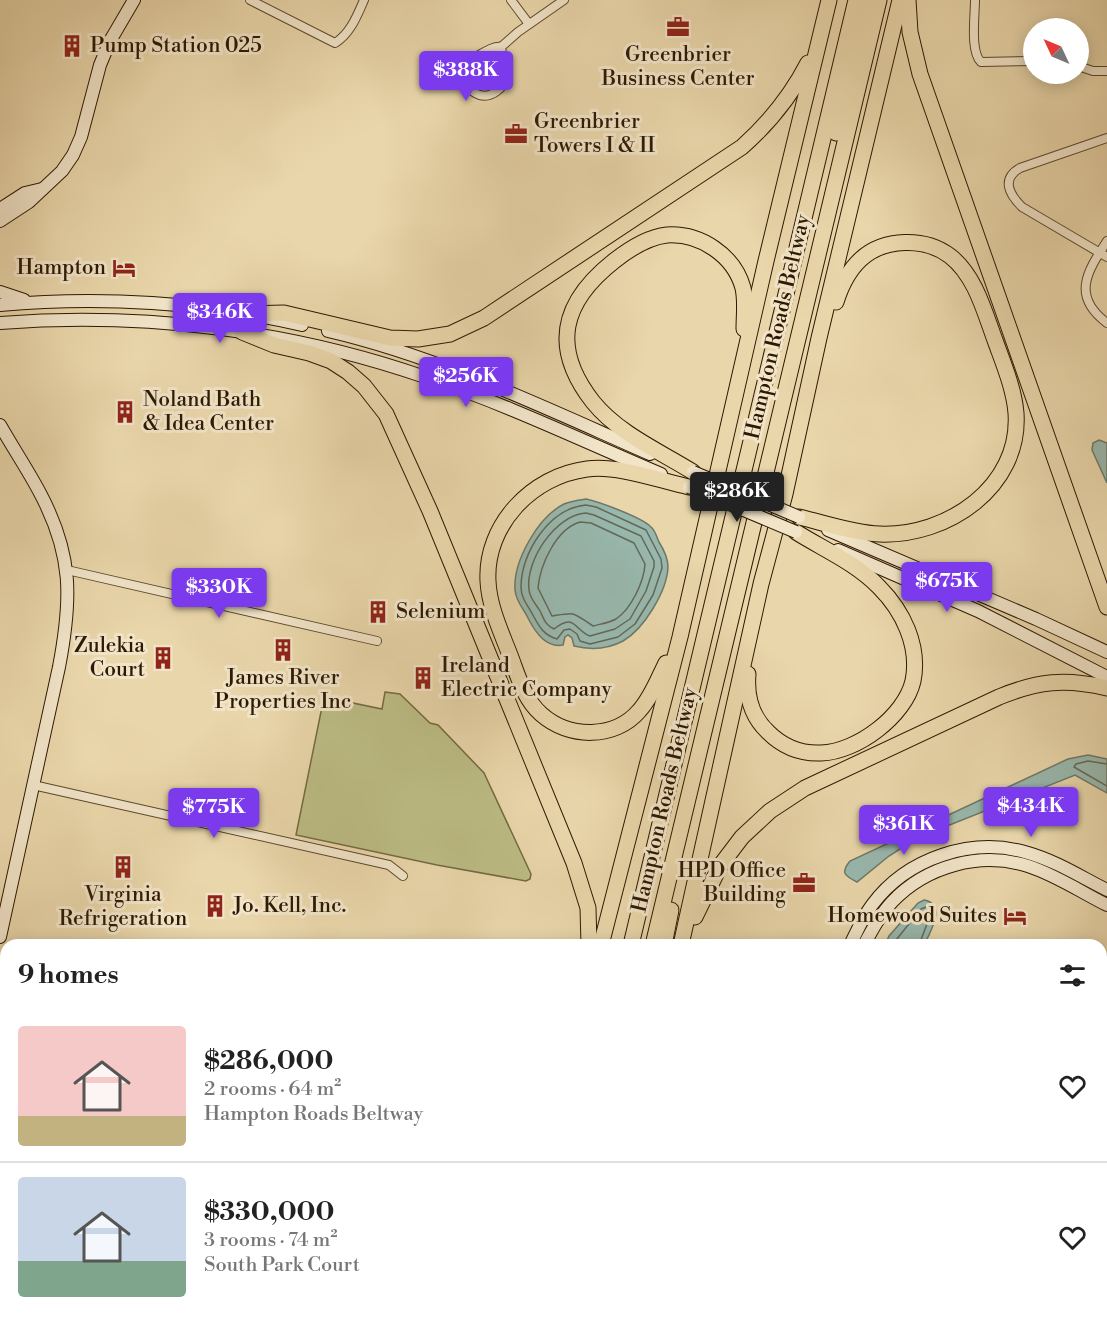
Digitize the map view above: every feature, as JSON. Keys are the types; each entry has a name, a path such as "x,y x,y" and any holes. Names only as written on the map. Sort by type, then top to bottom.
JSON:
{"highway":[{"name":"Hampton Roads Beltway","path":"623,939 740,453 845,0"},
{"path":"632,939 856,0"},
{"path":"646,939 868,0"},
{"name":"Hampton Roads Beltway","path":"654,939 879,0"},
{"path":"684,939 760,584 785,494 812,370 900,0"},
{"path":"908,0 910,32 921,74 1107,607"},
{"path":"247,314 284,313 400,339 437,337 471,326 728,158 747,142 767,123 791,93 808,62 827,8"},
{"path":"603,939 680,637 827,8"},
{"path":"691,479 613,422 584,389 572,365 568,345 568,328 577,299 604,269 641,244 668,235 690,237 714,248 726,258 739,278 744,299 744,359"},
{"path":"797,524 878,534 914,531 941,523 965,511 995,482 1010,454 1016,429 1015,406 1009,381 971,280 949,255 932,246 914,242 895,243 872,251 858,262 850,271 838,295 812,370"},
{"path":"242,332 274,345 331,361 356,378 386,414 434,522 574,863 588,908 589,939"},
{"path":"680,637 648,698 630,720 610,730 600,732 581,733 562,728 537,710 524,690 490,597 488,569 496,537 507,517 527,496 556,478 577,471 600,468 691,479"},
{"path":"760,584 758,622 747,685 752,711 769,734 791,749 822,753 853,744 876,730 894,714 907,696 914,669 913,647 906,624 889,598 872,579 797,524"},
{"path":"685,939 698,907 720,866 755,824 786,799 1018,689 1049,682 1066,681 1107,688"},
{"path":"665,939 673,902 670,873"}],"main road":[{"path":"0,221 29,202 62,171 73,155 81,137 100,65 110,41 134,0"},
{"path":"0,209 25,193 42,189"},
{"path":"0,292 34,303"},
{"path":"0,305 136,303 247,314 333,332 426,360 691,479 797,524 1009,607 1107,652"},
{"path":"0,323 62,320 197,326 242,332 332,350 428,378 691,479"},
{"path":"0,425 52,516 64,551 68,607 65,634 0,937"},
{"path":"797,524 1107,676"},
{"path":"853,939 872,906 890,886 923,863 961,850 1001,848 1027,852 1107,890"},
{"path":"867,939 882,914 900,894 933,872 966,862 999,861 1026,865 1107,905"}],"street":[{"path":"250,0 335,43 349,30 364,0"},
{"path":"511,0 529,24"},
{"path":"501,47 505,74 504,84 491,95 481,96 471,90 466,80 467,65 477,56 496,46 501,47 518,32 564,0"},
{"path":"975,0 975,51 979,60 981,62 1023,61"},
{"path":"1089,70 1107,71"},
{"path":"1103,255 1022,207 1015,199 1008,179 1009,175 1020,168 1107,138"},
{"path":"1107,241 1103,255 1092,264 1084,283 1087,300 1096,315 1107,323"},
{"path":"67,570 377,641"},
{"path":"33,785 389,865 404,876"}],"green space":[{"path":"385,692 400,694 430,723 438,725 484,773 531,874 530,879 526,881 437,865 296,835 324,697 382,709"}],"water":[{"path":"1099,440 1107,443 1107,483 1092,450 1093,443"},
{"path":"586,499 620,510 650,526 664,551 668,564 664,587 639,628 623,641 599,648 574,646 572,638 568,635 563,645 547,642 532,625 515,590 518,566 537,529 554,510 572,501"},
{"path":"1088,755 1107,759 1107,793 1075,775 917,838 889,856 857,882 845,874 845,868 850,861 1068,759"},
{"path":"924,900 935,907 935,920 927,939 888,939 889,936 918,903"}],"place":[{"name":"Greenbrier Business Center","path":"678,27"},
{"name":"Pump Station 025","path":"72,46"},
{"name":"Greenbrier Towers I & II","path":"516,134"},
{"name":"Hampton","path":"124,268"},
{"name":"Noland Bath & Idea Center","path":"125,412"},
{"name":"Selenium","path":"378,612"},
{"name":"James River Properties Inc","path":"283,650"},
{"name":"Zulekia Court","path":"163,658"},
{"name":"Ireland Electric Company","path":"423,678"},
{"name":"Virginia Refrigeration","path":"123,867"},
{"name":"HPD Office Building","path":"804,883"},
{"name":"Jo. Kell, Inc.","path":"215,906"},
{"name":"Homewood Suites","path":"1015,916"}]}
